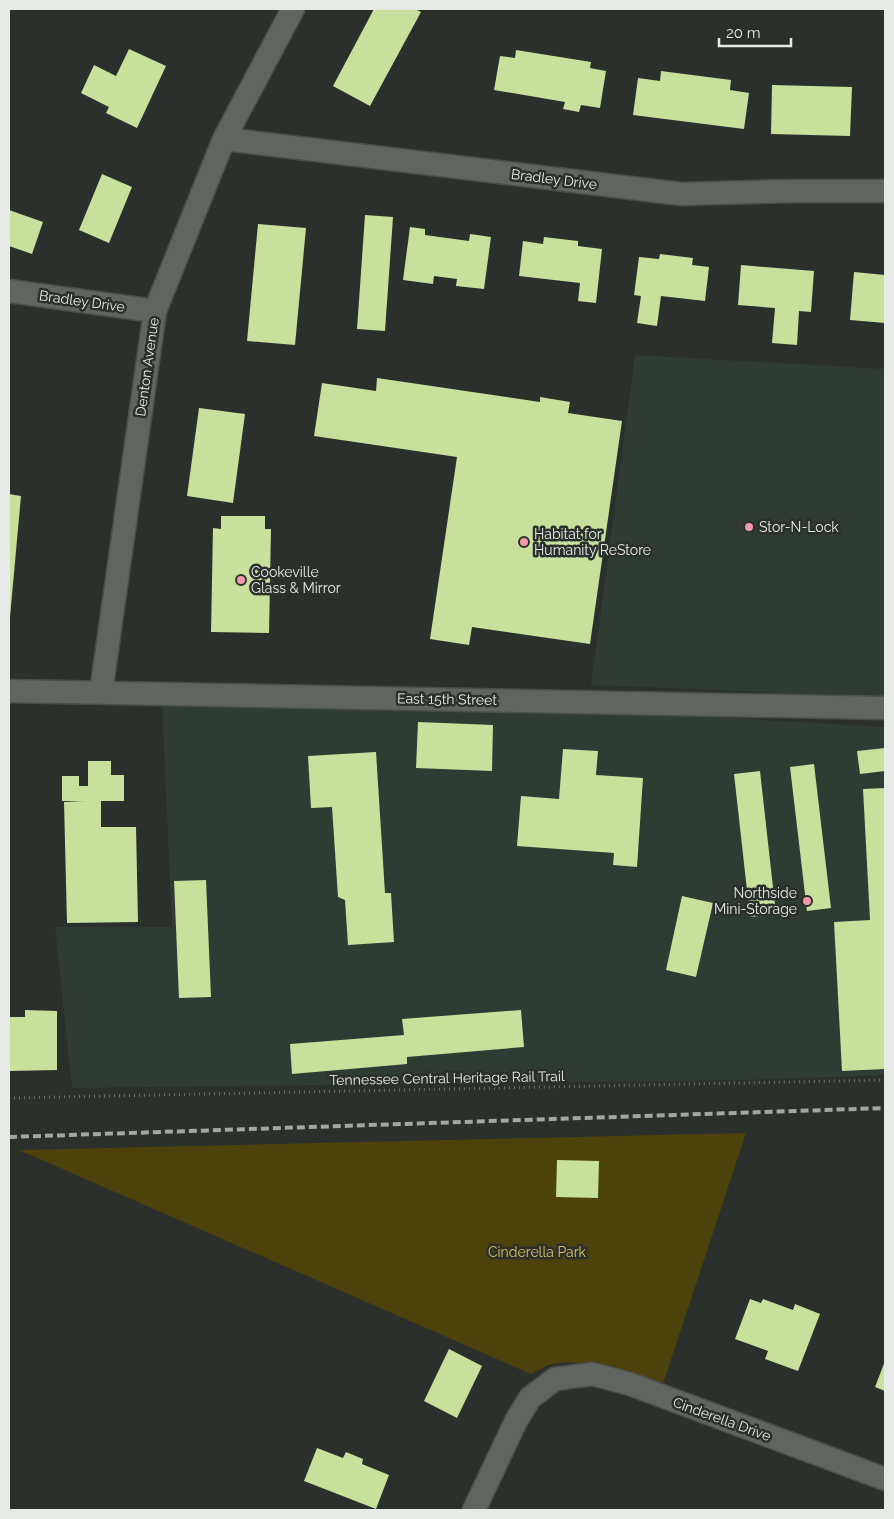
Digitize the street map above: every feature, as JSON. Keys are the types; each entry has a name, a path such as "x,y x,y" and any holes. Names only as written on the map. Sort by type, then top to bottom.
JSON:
{"street":[{"name":"Denton Avenue","path":"101,692 155,311 224,139 293,9"},
{"name":"Bradley Drive","path":"224,139 681,194 885,191"},
{"name":"Bradley Drive","path":"9,291 155,311"},
{"name":"East 15th Street","path":"9,691 885,708"},
{"name":"Cinderella Drive","path":"474,1510 516,1421 530,1398 555,1379 592,1374 630,1384 885,1479"}],"path":[{"name":"Tennessee Central Heritage Rail Trail","path":"9,1098 885,1080"}],"shaded area":[{"name":"Stor-N-Lock","path":"635,355 885,369 885,697 591,685"},
{"path":"162,702 712,717 885,727 885,1075 744,1080 72,1088 55,927 172,927"}],"green space":[{"name":"Cinderella Park","path":"746,1133 662,1387 607,1368 578,1363 549,1365 531,1374 19,1150"}],"building":[{"path":"374,9 415,9 421,12 370,106 333,86"},
{"path":"129,49 166,66 137,128 106,113 109,107 81,93 94,65 116,76"},
{"path":"516,50 591,62 590,68 606,71 600,108 581,105 579,112 563,109 565,102 494,90 500,56 515,58"},
{"path":"661,71 731,80 730,90 749,93 744,129 633,115 638,78 660,81"},
{"path":"772,85 852,87 850,136 771,134"},
{"path":"102,174 132,187 109,243 79,230"},
{"path":"9,210 43,222 32,254 9,246"},
{"path":"365,215 393,217 385,331 357,329"},
{"path":"258,224 306,228 295,345 247,341"},
{"path":"410,227 425,229 425,235 469,241 470,234 491,237 484,289 456,286 457,279 434,276 433,284 403,280"},
{"path":"544,237 578,241 578,246 602,249 596,303 578,301 580,283 519,276 523,241 543,244"},
{"path":"660,254 693,258 692,265 709,267 705,301 661,296 657,326 637,323 641,296 634,295 639,257 659,259"},
{"path":"741,265 814,271 811,312 799,311 797,345 772,343 775,308 738,305"},
{"path":"854,272 885,275 885,323 850,320"},
{"name":"Habitat for Humanity ReStore","path":"377,378 540,402 540,397 570,402 568,413 622,421 590,644 472,627 469,645 430,639 457,457 314,436 322,383 376,391"},
{"path":"199,408 245,414 233,503 187,496"},
{"path":"9,494 21,496 10,617 9,617"},
{"name":"Cookeville Glass & Mirror","path":"221,516 265,516 265,529 271,529 269,633 211,632 213,528 221,529"},
{"path":"418,722 493,725 492,771 416,768"},
{"path":"885,748 885,771 860,774 857,751"},
{"path":"563,749 598,751 596,775 643,778 637,867 613,865 614,853 517,846 521,796 559,799"},
{"path":"376,752 385,893 391,893 394,942 348,945 345,900 338,897 332,807 311,808 308,756"},
{"path":"88,761 111,761 111,775 124,775 124,801 101,801 101,827 136,827 138,922 67,923 64,802 84,801 62,801 62,776 79,776 79,786 88,786"},
{"path":"814,764 831,908 807,911 790,767"},
{"path":"760,771 776,914 750,917 734,774"},
{"path":"885,788 885,1069 842,1071 834,922 870,920 863,789"},
{"path":"206,880 211,997 179,998 174,881"},
{"path":"682,896 713,903 696,977 666,970"},
{"path":"25,1010 57,1011 57,1070 9,1071 9,1017 25,1017"},
{"path":"521,1010 524,1047 407,1057 407,1064 292,1074 290,1044 404,1035 402,1019"},
{"path":"557,1160 599,1161 598,1198 556,1197"},
{"path":"750,1299 761,1303 763,1299 793,1310 795,1304 820,1314 798,1371 765,1359 768,1351 735,1339"},
{"path":"449,1349 482,1366 457,1418 424,1401"},
{"path":"885,1361 885,1391 875,1387"},
{"path":"317,1448 343,1458 346,1452 363,1459 362,1464 389,1475 376,1509 304,1481"}],"railway":[{"path":"9,1137 885,1108"}],"place":[{"name":"Stor-N-Lock","path":"749,527"},
{"name":"Habitat for Humanity ReStore","path":"524,542"},
{"name":"Cookeville Glass & Mirror","path":"241,580"},
{"name":"Northside Mini-Storage","path":"807,901"}]}
